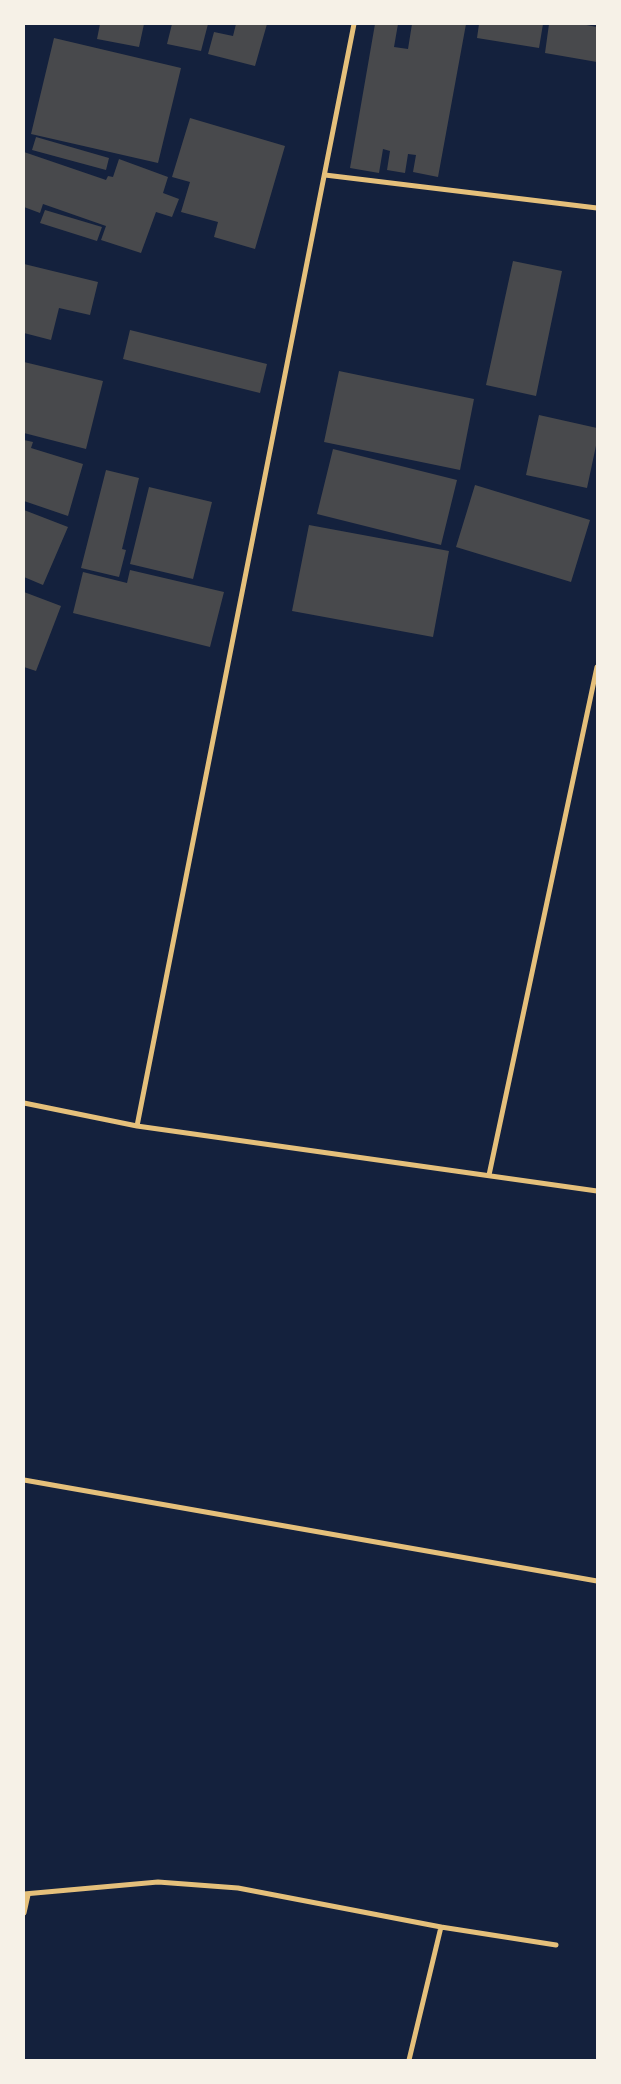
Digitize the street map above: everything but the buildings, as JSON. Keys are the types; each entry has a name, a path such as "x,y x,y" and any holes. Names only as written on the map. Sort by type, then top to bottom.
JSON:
{"street":[{"path":"137,1126 354,24"},
{"path":"325,175 597,208"},
{"path":"489,1175 597,667"},
{"path":"24,1103 137,1126 597,1191"},
{"path":"24,1480 597,1581"},
{"path":"24,1913 26,1894 88,1887 167,1882 238,1888 441,1927 556,1945"},
{"path":"409,2060 441,1927"}]}
